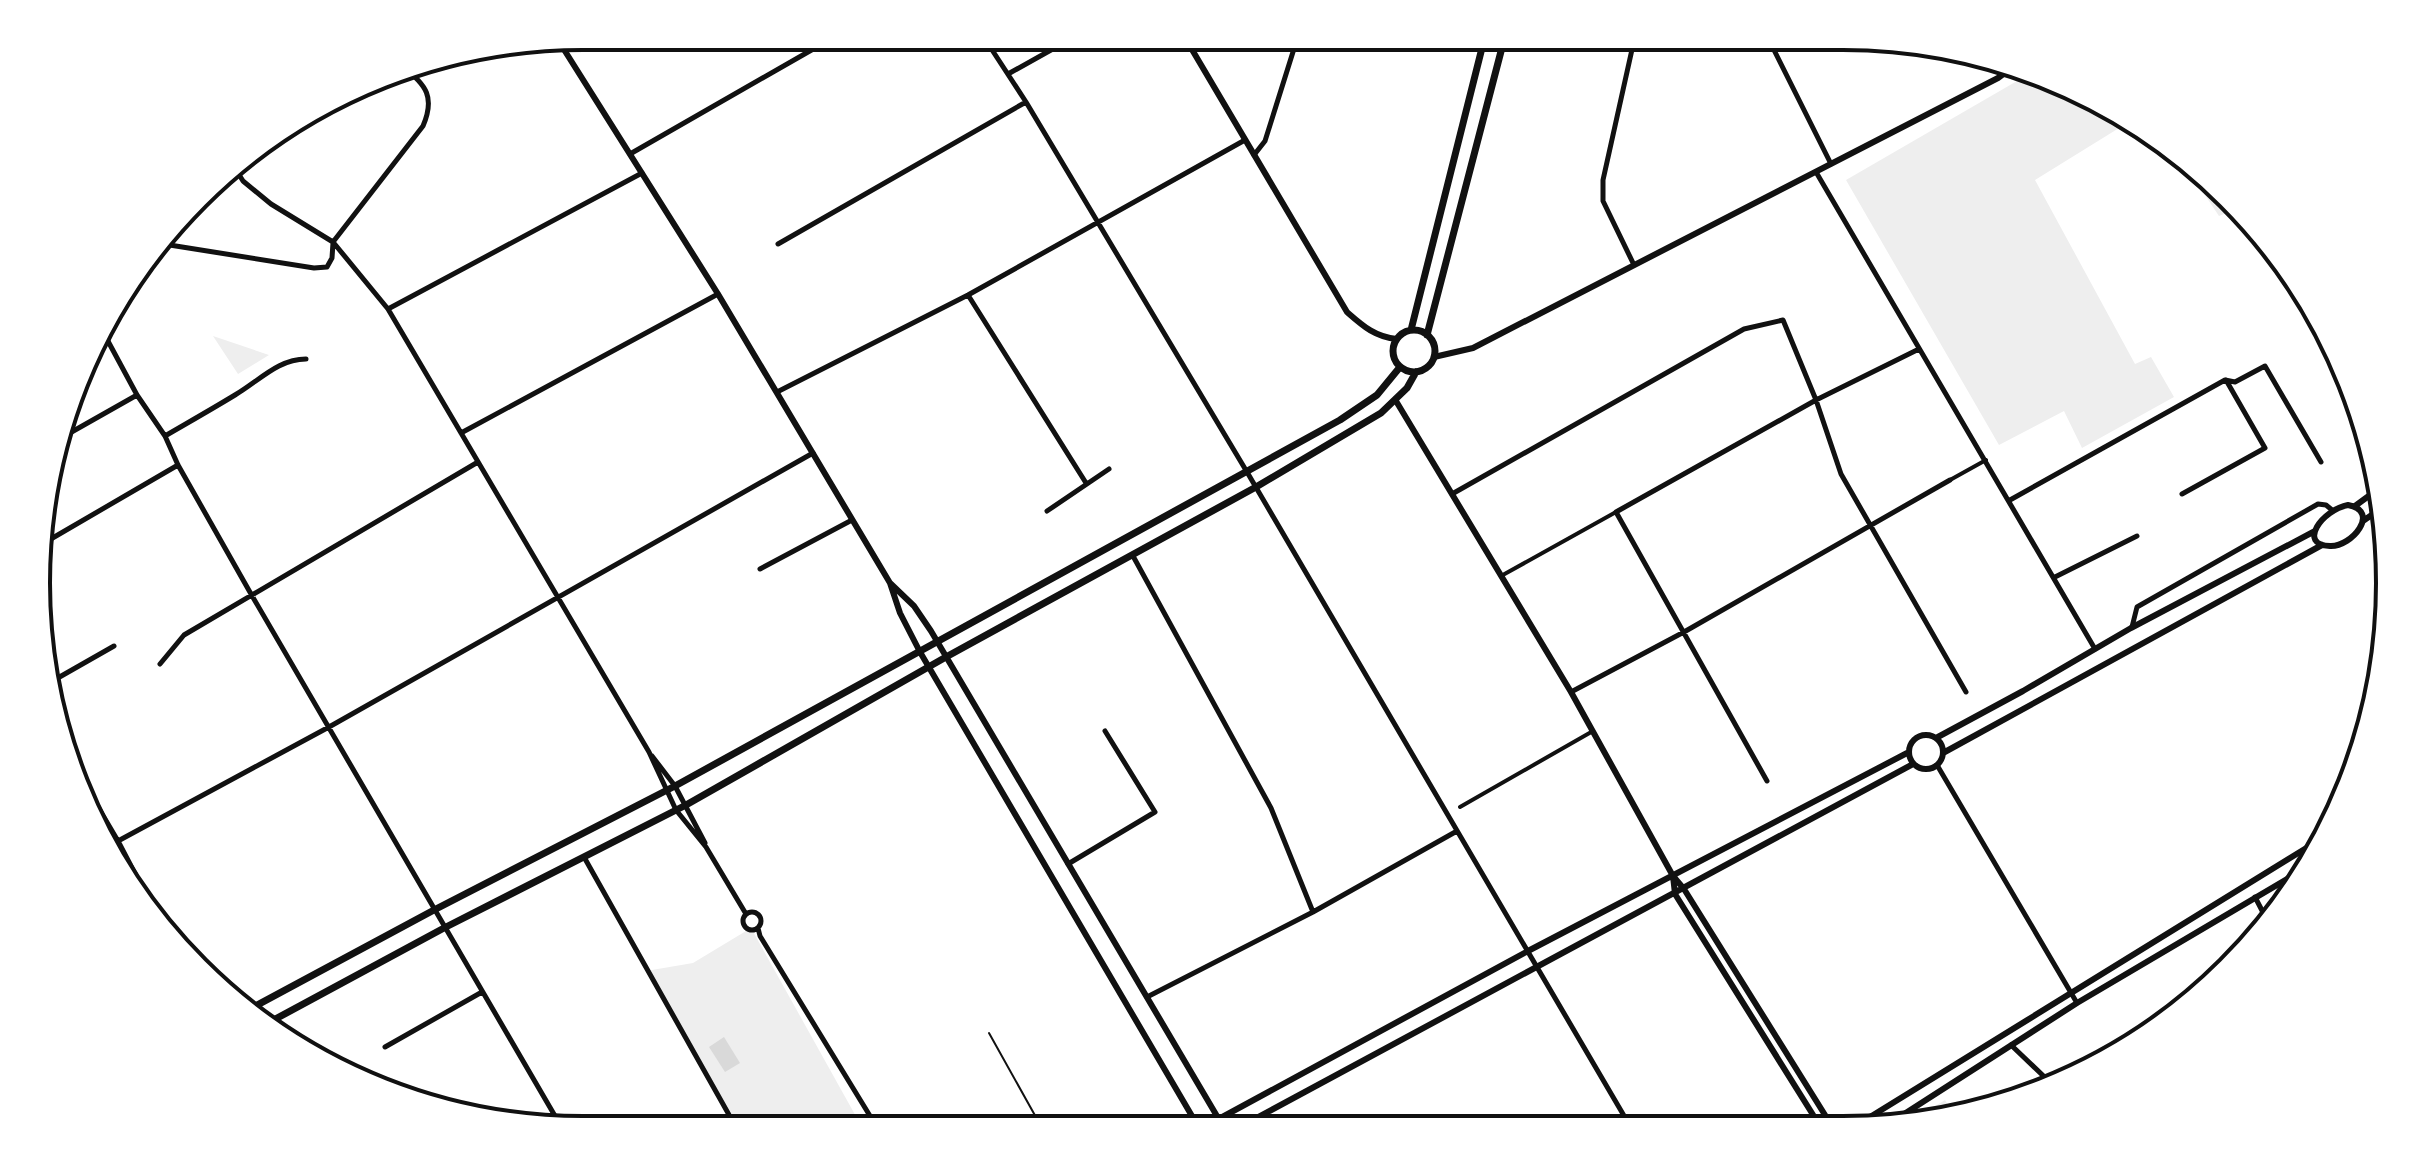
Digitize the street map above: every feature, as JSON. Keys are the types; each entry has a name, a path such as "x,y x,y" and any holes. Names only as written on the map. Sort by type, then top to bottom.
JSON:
{"main road":[{"path":"1416,372 1400,367 1393,350 1397,339 1411,330 1481,50"},
{"path":"1427,335 1501,50"},
{"path":"276,1018 444,928 686,805 1351,433 1396,401 1416,372 1427,367 1434,357 1434,344 1427,335 1411,330"},
{"path":"258,1005 666,791 1247,472 1340,420 1377,395 1400,367"}],"street":[{"path":"630,154 812,50"},
{"path":"992,50 1256,487 1624,1116"},
{"path":"1008,74 1051,50"},
{"path":"1192,50 1347,312 1367,330 1383,338 1397,339"},
{"path":"1254,155 1265,141 1294,50"},
{"path":"1632,50 1603,180 1603,201 1634,265"},
{"path":"1774,50 1831,164"},
{"path":"565,51 718,294 890,583 900,613 928,667 1193,1116"},
{"path":"1434,357 1473,348 2003,75"},
{"path":"171,245 314,268 327,267 332,258 333,242 423,126 430,111 429,96 416,77"},
{"path":"778,244 1026,102"},
{"path":"777,392 968,295 1245,140"},
{"path":"1816,172 2095,649"},
{"path":"388,309 642,173"},
{"path":"240,176 271,204 333,242 388,309 649,752 676,810 706,847"},
{"path":"461,433 718,294"},
{"path":"968,295 1086,483"},
{"path":"1452,494 1744,329 1783,320 1816,400 1841,474 1966,692"},
{"path":"108,341 137,395 165,436 178,465 251,594 554,1115"},
{"path":"1501,576 1816,400 1919,349"},
{"path":"165,436 240,392 268,371 287,361 306,359"},
{"path":"2010,500 2225,380 2235,382 2265,366 2321,462"},
{"path":"2182,494 2265,448 2225,380"},
{"path":"72,432 137,395"},
{"path":"1396,401 1571,692 1673,876 1684,889 1820,1116"},
{"path":"118,841 329,727 813,453"},
{"path":"1571,692 1684,632 1986,460"},
{"path":"160,664 184,635 478,462"},
{"path":"52,538 178,465"},
{"path":"1047,511 1109,469"},
{"path":"2355,506 2363,521 2360,530 2341,544 2330,547 2316,539 2315,531 2320,520 2332,510 2355,506 2369,496"},
{"path":"2131,628 2137,607 2318,504 2332,510"},
{"path":"1616,512 1767,781"},
{"path":"2363,521 2371,515"},
{"path":"760,569 852,520"},
{"path":"1936,738 1943,747 1937,765 1927,770 1913,764 1909,752 1912,742 1920,736 1936,738 2131,628 2315,531"},
{"path":"2055,577 2137,536"},
{"path":"1943,753 2322,545"},
{"path":"1133,556 1271,808 1313,912"},
{"path":"890,583 914,606 938,642 1216,1116"},
{"path":"59,678 114,646"},
{"path":"1068,864 1155,812 1105,731"},
{"path":"1460,807 1593,731"},
{"path":"649,752 675,786 706,847 746,914"},
{"path":"1224,1116 1528,951 1909,752"},
{"path":"1260,1116 1913,764"},
{"path":"1937,765 2077,1003"},
{"path":"105,819 129,862"},
{"path":"1147,997 1313,912 1457,831"},
{"path":"1873,1115 2306,848"},
{"path":"584,857 730,1116"},
{"path":"1673,876 1675,894 1819,1116"},
{"path":"1908,1112 2077,1003 2286,879"},
{"path":"2255,897 2262,911"},
{"path":"758,928 744,927 746,914 752,912 759,916 760,936 870,1116"},
{"path":"385,1047 482,992"},
{"path":"2011,1045 2044,1076"}],"lane":[{"path":"989,1033 1035,1116"}],"shaded area":[{"path":"2017,81 2079,105 2120,127 2035,180 2135,364 2151,357 2174,397 2082,448 2064,411 1999,445 1846,180"},
{"path":"2200,188 2226,213 2219,216"},
{"path":"213,336 269,355 238,374"},
{"path":"751,928 856,1116 733,1116 646,971 693,963"},
{"path":"724,1037 740,1063 725,1072 709,1047"},
{"path":"1945,1100 1948,1106 1947,1106 1932,1108"}]}
